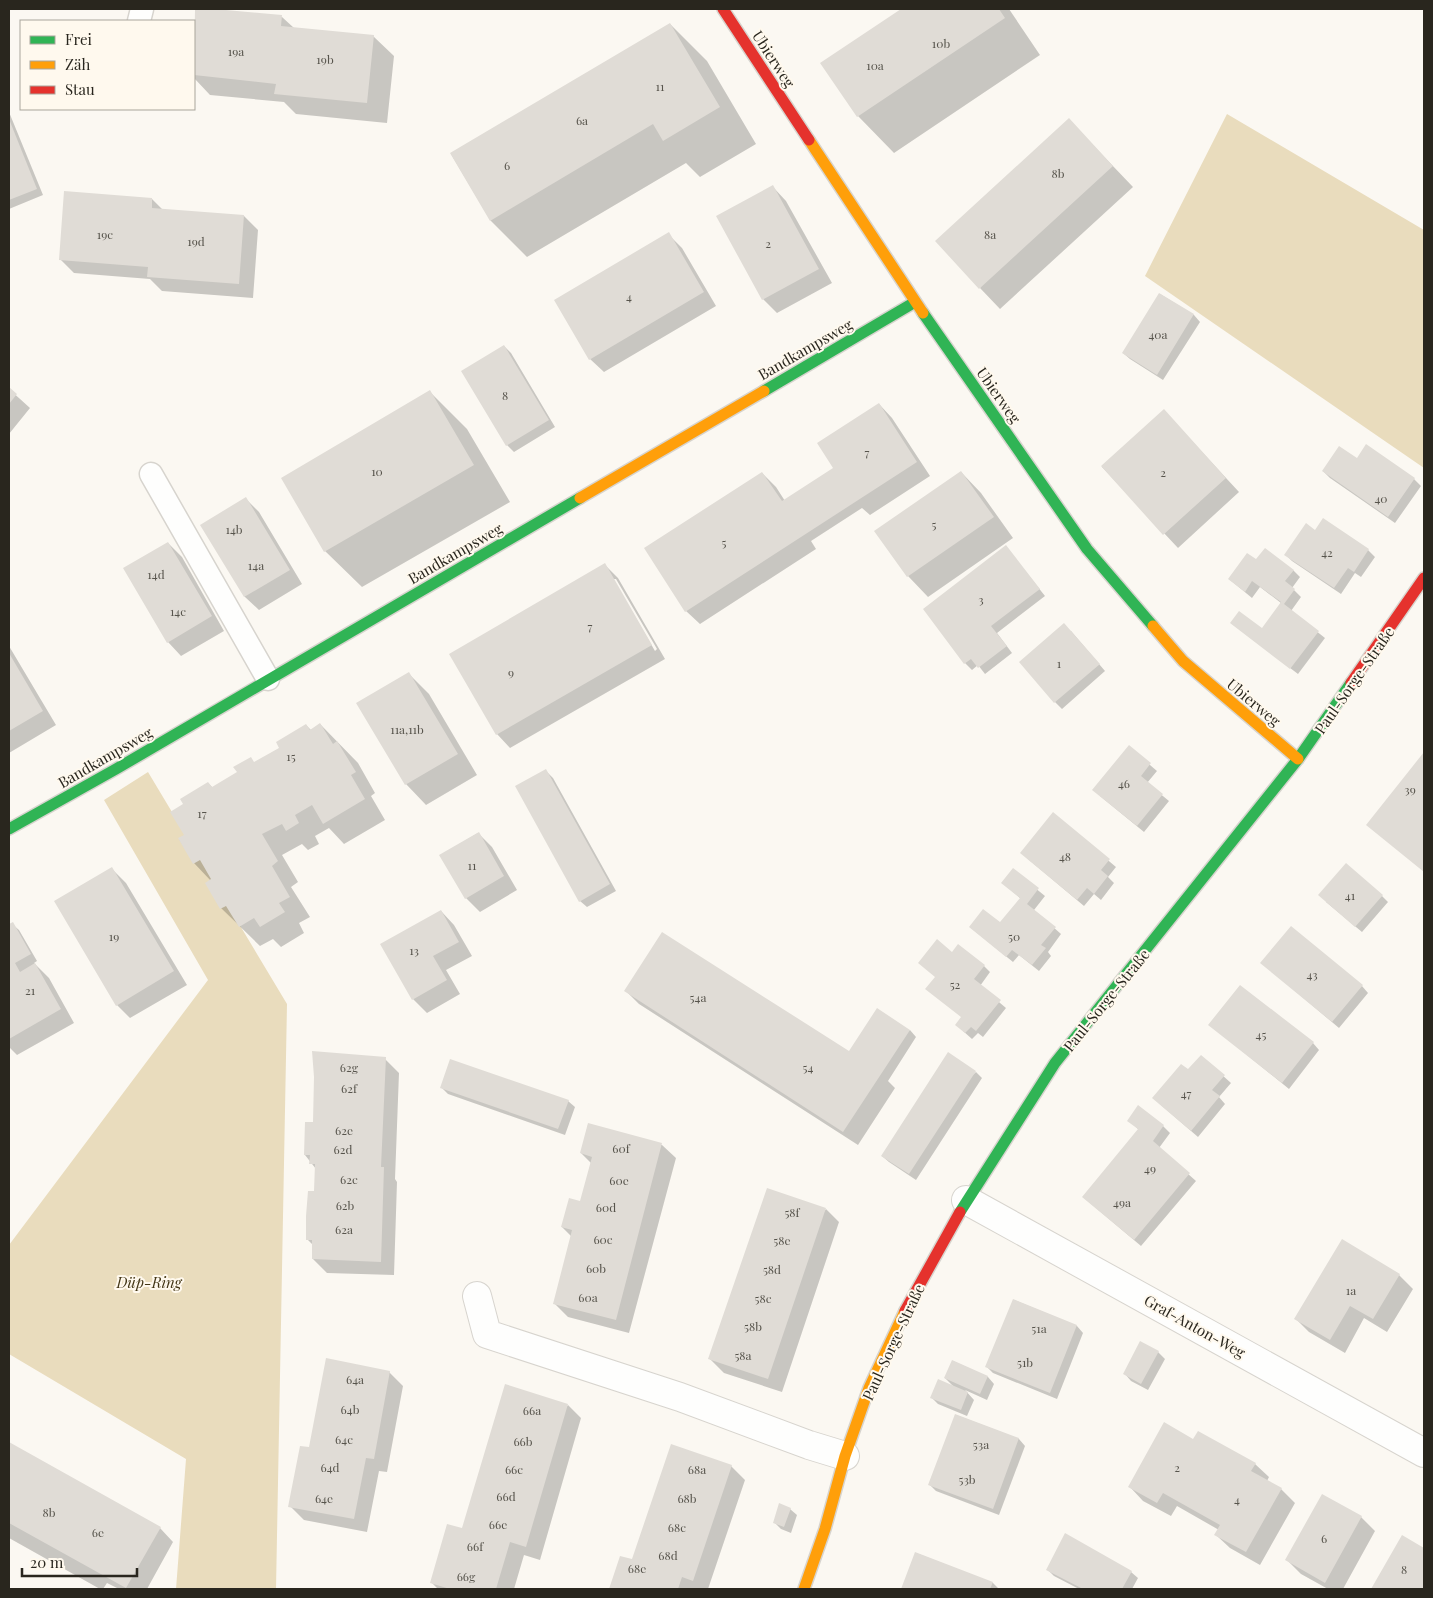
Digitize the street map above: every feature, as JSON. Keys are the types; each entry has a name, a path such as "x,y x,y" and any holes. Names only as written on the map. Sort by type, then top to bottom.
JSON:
{"street":[{"name":"Ubierweg","path":"723,9 915,302 1087,549 1182,661 1298,759"},
{"name":"Bandkampsweg","path":"9,829 116,769 915,302"},
{"name":"Paul-Sorge-Straße","path":"804,1589 825,1529 845,1456 869,1388 898,1324 966,1200 1055,1063 1298,759 1424,578"},
{"name":"Graf-Anton-Weg","path":"966,1200 1424,1453"},
{"path":"477,1296 487,1334 680,1397 809,1445 845,1456"}],"lane":[{"path":"151,474 268,679"}],"green space":[{"path":"1227,114 1424,230 1424,468 1145,276"},
{"name":"Düp-Ring","path":"148,772 287,1004 276,1589 176,1589 186,1459 9,1354 9,1245 208,980 104,800"}],"building":[{"path":"195,9 215,9 282,15 281,26 374,35 367,103 274,94 276,84 195,75"},
{"path":"901,9 999,9 1005,18 857,117 820,63"},
{"path":"670,23 720,107 663,141 653,124 490,221 450,153"},
{"path":"1069,118 1113,166 979,289 935,241"},
{"path":"9,119 37,189 9,200"},
{"path":"773,185 819,269 762,300 716,216"},
{"path":"64,191 152,198 152,208 244,215 239,284 147,277 148,267 59,260"},
{"path":"669,232 704,292 589,360 554,300"},
{"path":"1159,293 1194,314 1157,375 1122,353"},
{"path":"504,345 549,420 506,446 461,371"},
{"path":"9,387 17,394 9,404"},
{"path":"430,390 474,465 324,552 281,478"},
{"path":"879,403 917,462 685,612 644,548 762,472 782,501 833,468 817,443"},
{"path":"1164,409 1226,478 1163,535 1101,466"},
{"path":"1366,444 1415,478 1388,517 1322,471 1339,446 1357,458"},
{"path":"961,471 994,517 907,577 874,531"},
{"path":"246,497 290,570 244,597 200,525"},
{"path":"1323,518 1369,549 1354,572 1348,568 1334,588 1284,555 1306,523 1315,530"},
{"path":"168,542 212,616 167,643 123,568"},
{"path":"1006,545 1040,589 991,626 1007,646 978,668 971,659 964,664 923,609"},
{"path":"1265,548 1294,570 1285,581 1295,589 1284,604 1319,631 1290,669 1230,623 1239,611 1262,628 1281,602 1252,581 1245,592 1228,579 1247,553 1256,559"},
{"path":"605,563 652,645 496,735 449,654"},
{"path":"1064,623 1100,664 1054,703 1019,662"},
{"path":"9,653 43,711 9,731"},
{"path":"409,672 458,754 405,785 356,703"},
{"path":"320,723 333,744 337,741 356,772 351,775 365,799 323,824 312,805 295,815 299,823 286,831 282,824 262,834 278,861 272,866 290,897 279,903 285,912 260,927 254,918 239,927 226,906 220,909 205,883 211,879 200,860 193,864 178,838 184,835 170,812 183,804 180,799 208,782 212,787 237,772 233,767 251,757 254,762 279,748 276,742 306,724 310,730"},
{"path":"1129,745 1151,763 1141,776 1163,794 1137,826 1092,790"},
{"path":"1424,752 1424,872 1366,825"},
{"path":"546,769 610,884 579,902 515,786"},
{"path":"1053,812 1110,859 1101,870 1108,876 1094,894 1087,888 1077,900 1020,853"},
{"path":"479,832 504,876 465,899 439,855"},
{"path":"1346,863 1383,895 1355,927 1318,895"},
{"path":"112,867 174,971 116,1006 54,901"},
{"path":"1013,868 1039,888 1027,904 1056,927 1041,945 1046,948 1032,965 1012,950 1006,957 969,927 983,909 1000,922 1020,898 1001,883"},
{"path":"441,910 459,942 433,956 447,980 412,1000 380,944"},
{"path":"13,922 31,954 15,963 20,972 35,963 61,1009 9,1039 9,924"},
{"path":"1291,926 1363,985 1332,1022 1260,963"},
{"path":"662,932 849,1051 877,1008 910,1030 843,1132 624,991"},
{"path":"937,939 952,952 958,944 985,965 974,979 1001,1000 976,1031 971,1027 965,1033 955,1025 961,1017 925,989 935,977 918,963"},
{"path":"1240,985 1314,1042 1282,1083 1208,1025"},
{"path":"312,1051 386,1057 381,1167 384,1167 381,1262 312,1259 312,1240 306,1240 306,1216 308,1191 314,1191 315,1164 309,1164 310,1155 304,1155 305,1122 313,1122 314,1077"},
{"path":"948,1052 976,1071 909,1174 881,1156"},
{"path":"1201,1055 1225,1075 1212,1090 1220,1096 1191,1131 1152,1098 1181,1064 1188,1069"},
{"path":"450,1059 569,1100 558,1129 440,1088"},
{"path":"1138,1105 1164,1125 1153,1141 1190,1173 1134,1240 1082,1197 1138,1129 1127,1121"},
{"path":"588,1123 662,1143 616,1320 553,1304 572,1230 561,1227 569,1198 580,1201 592,1157 580,1153"},
{"path":"767,1188 826,1208 768,1379 708,1359"},
{"path":"1342,1239 1400,1274 1373,1319 1350,1306 1330,1340 1294,1319"},
{"path":"1013,1299 1077,1325 1050,1393 985,1367"},
{"path":"1140,1341 1159,1351 1141,1384 1123,1374"},
{"path":"326,1358 390,1371 374,1459 366,1458 354,1519 288,1507 300,1446 309,1447"},
{"path":"952,1360 988,1376 980,1394 944,1378"},
{"path":"938,1379 968,1392 961,1410 930,1398"},
{"path":"505,1384 568,1404 526,1547 510,1542 496,1589 450,1589 430,1583 447,1524 462,1528"},
{"path":"955,1414 1019,1438 993,1509 928,1485"},
{"path":"1164,1422 1193,1439 1198,1431 1256,1463 1251,1471 1282,1488 1246,1552 1214,1535 1220,1525 1163,1493 1157,1503 1128,1487"},
{"path":"9,1442 161,1527 126,1588 9,1523"},
{"path":"671,1444 732,1465 693,1581 682,1577 678,1589 609,1589 620,1556 632,1559"},
{"path":"1322,1494 1362,1516 1325,1583 1285,1560"},
{"path":"779,1503 791,1508 784,1527 773,1523"},
{"path":"1065,1533 1132,1571 1122,1589 1083,1589 1046,1570"},
{"path":"1402,1535 1424,1548 1424,1589 1371,1589"},
{"path":"915,1552 993,1582 990,1589 901,1589"}],"traffic: fast":[{"path":"764,391 915,302"},
{"path":"923,313 1087,549 1153,626"},
{"path":"9,829 116,769 580,498"},
{"path":"960,1212 1055,1063 1298,759 1351,683"}],"traffic: slow":[{"path":"809,140 923,313"},
{"path":"580,498 764,391"},
{"path":"1153,626 1183,661 1298,759"},
{"path":"804,1589 825,1529 845,1456 869,1388 905,1311"}],"traffic: jam":[{"path":"723,9 809,140"},
{"path":"1351,683 1424,578"},
{"path":"905,1311 960,1212"}]}
